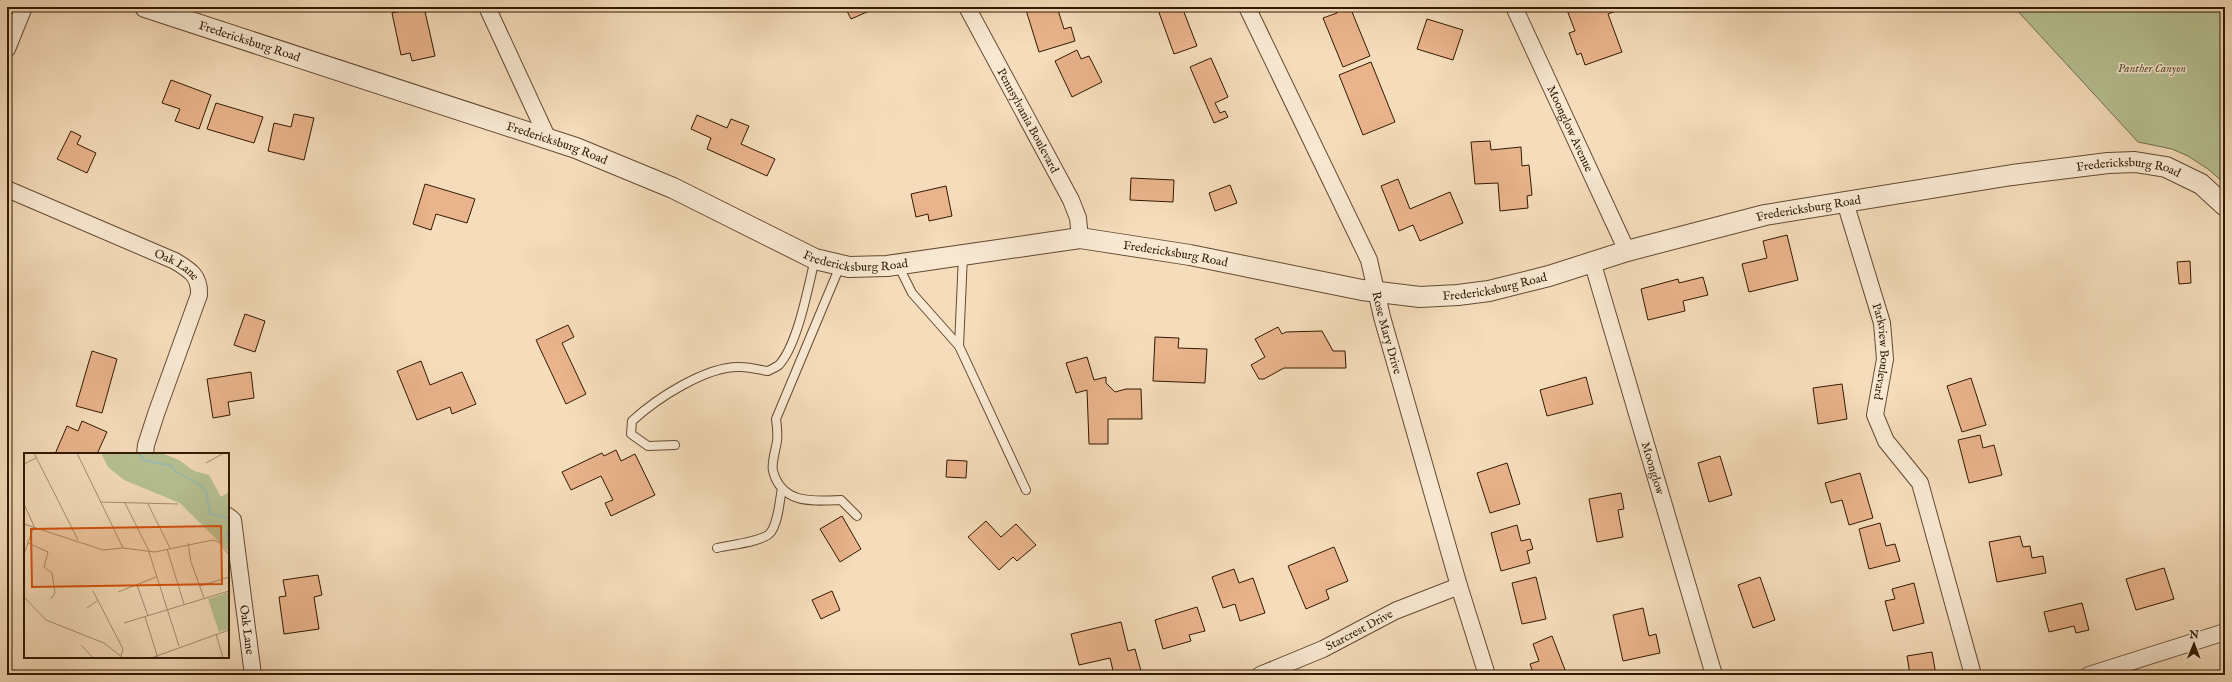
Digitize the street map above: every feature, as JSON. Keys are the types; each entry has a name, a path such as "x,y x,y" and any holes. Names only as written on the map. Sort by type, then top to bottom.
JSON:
{"street":[{"path":"7,49 24,7"},
{"name":"Fredericksburg Road","path":"145,7 280,53 548,139 673,188 815,259 840,266 861,268 897,265 1080,238 1190,255 1376,291 1420,297 1458,296 1489,291 1549,276 1626,250 1765,215 2012,175 2108,163 2135,162 2161,165 2183,174 2201,184 2225,206"},
{"path":"487,7 548,139"},
{"name":"Pennsylvania Boulevard","path":"967,7 1073,205 1078,218 1080,238"},
{"name":"Rose Mary Drive","path":"1247,7 1370,260 1376,291 1459,586 1487,675"},
{"name":"Moonglow Avenue","path":"1514,7 1626,250"},
{"name":"Oak Lane","path":"7,189 175,261 191,270 198,279 199,295 156,414 146,445 145,453"},
{"name":"Parkview Boulevard","path":"1845,202 1882,323 1885,341 1885,359 1875,415 1886,441 1920,482 1973,675"},
{"name":"Moonglow","path":"1592,261 1714,675"},
{"name":"Oak Lane","path":"229,517 233,520 253,675"},
{"name":"Starcrest Drive","path":"1260,675 1323,649 1395,611 1459,586"},
{"path":"2089,675 2225,632"}],"lane":[{"path":"959,346 963,255"},
{"path":"675,445 648,446 631,434 632,421 651,404 705,374 740,367 768,371 779,365 792,342 815,259"},
{"path":"897,265 912,293 959,346 1026,490"},
{"path":"840,266 776,419 778,438 773,471 782,489 790,496 806,501 840,500 857,516"},
{"path":"717,548 760,538 770,533 775,522 782,489"}],"green space":[{"name":"Panther Canyon","path":"2014,7 2225,7 2225,184 2208,169 2188,156 2172,149 2138,142"}],"building":[{"path":"424,7 435,56 412,61 410,53 401,55 392,13"},
{"path":"845,7 876,7 876,8 851,19"},
{"path":"1035,7 1057,7 1064,29 1071,27 1075,41 1039,52 1026,10"},
{"path":"1157,7 1182,7 1197,46 1174,54"},
{"path":"1335,7 1350,7 1370,56 1343,67 1323,18 1337,13"},
{"path":"1576,7 1620,7 1621,9 1608,14 1622,52 1585,65 1581,53 1577,55 1569,33 1575,31 1567,10"},
{"path":"1427,19 1463,30 1453,60 1417,49"},
{"path":"1077,50 1081,59 1089,56 1102,82 1072,97 1055,61"},
{"path":"1211,58 1228,97 1215,103 1220,113 1225,111 1228,117 1214,123 1190,67"},
{"path":"1371,62 1395,122 1363,135 1339,75"},
{"path":"171,80 211,95 199,129 175,121 180,109 162,103"},
{"path":"216,103 263,117 254,143 207,129"},
{"path":"294,114 314,118 304,160 268,151 274,123 291,127"},
{"path":"697,115 727,128 731,119 749,126 741,144 775,159 767,176 707,149 711,138 691,129"},
{"path":"71,131 81,136 77,144 96,153 87,173 57,159"},
{"path":"1490,141 1491,150 1521,147 1522,166 1529,165 1532,195 1527,196 1528,208 1500,211 1498,183 1475,184 1471,142"},
{"path":"1131,178 1174,180 1173,202 1130,200"},
{"path":"1398,179 1410,209 1450,192 1463,223 1420,241 1413,225 1399,231 1381,186"},
{"path":"425,184 475,199 467,223 436,214 431,230 413,224"},
{"path":"1230,185 1237,203 1215,211 1209,193"},
{"path":"946,186 952,216 929,221 928,214 916,217 911,194"},
{"path":"1787,235 1798,280 1749,292 1742,264 1767,258 1763,241"},
{"path":"2190,261 2191,283 2179,284 2177,262"},
{"path":"1703,277 1708,295 1683,301 1685,311 1648,320 1641,289 1678,279 1679,283"},
{"path":"245,314 265,321 255,352 234,345"},
{"path":"568,325 574,337 562,343 586,394 566,404 536,340"},
{"path":"1278,327 1282,334 1286,332 1322,331 1333,351 1345,351 1346,368 1284,368 1264,379 1259,379 1251,365 1265,357 1255,339"},
{"path":"1155,337 1179,338 1178,348 1207,349 1205,383 1153,381"},
{"path":"92,351 117,359 102,413 76,406"},
{"path":"1087,357 1094,380 1106,377 1106,383 1115,392 1126,389 1141,389 1142,419 1108,419 1108,444 1089,444 1087,390 1076,393 1066,363"},
{"path":"421,361 430,385 462,372 476,404 452,414 450,407 417,420 397,371"},
{"path":"251,372 254,398 228,402 230,415 213,418 207,379"},
{"path":"1586,377 1593,404 1547,416 1540,390"},
{"path":"1971,378 1986,425 1962,432 1947,386"},
{"path":"1842,384 1847,419 1818,424 1813,388"},
{"path":"82,421 107,432 97,453 55,453 67,426 78,431"},
{"path":"1980,435 1983,448 1994,445 2002,475 1969,483 1958,440"},
{"path":"616,450 621,461 635,454 655,495 611,516 605,503 613,500 601,476 571,490 562,472 602,453 604,456"},
{"path":"1720,456 1732,495 1709,502 1698,463"},
{"path":"947,460 967,461 966,478 946,477"},
{"path":"1507,463 1520,504 1490,513 1477,473"},
{"path":"1860,473 1873,518 1849,525 1842,500 1831,503 1825,483"},
{"path":"1621,493 1624,509 1618,510 1623,537 1597,542 1589,499"},
{"path":"842,516 861,549 840,562 820,529"},
{"path":"986,521 1001,537 1016,524 1036,545 1017,561 1013,557 999,570 968,537"},
{"path":"1880,523 1886,546 1895,544 1900,561 1869,569 1859,529"},
{"path":"1517,525 1521,541 1530,539 1533,549 1527,551 1530,563 1501,571 1491,533"},
{"path":"2020,536 2023,547 2030,546 2032,558 2043,556 2046,573 1997,582 1989,542"},
{"path":"1334,547 1348,581 1326,590 1329,599 1306,609 1288,566"},
{"path":"2164,568 2174,599 2136,610 2126,579"},
{"path":"1234,569 1239,583 1253,578 1265,613 1240,621 1235,604 1223,608 1212,577"},
{"path":"318,575 322,595 314,597 319,629 284,634 279,597 286,596 283,580"},
{"path":"1536,577 1546,619 1522,624 1512,583"},
{"path":"1760,577 1775,620 1753,628 1738,585"},
{"path":"1914,583 1924,623 1893,631 1885,601 1895,599 1892,589"},
{"path":"832,591 840,610 821,619 812,600"},
{"path":"2082,603 2089,630 2076,633 2074,626 2049,632 2044,612"},
{"path":"1197,607 1205,631 1189,635 1191,641 1163,649 1155,620"},
{"path":"1643,608 1649,636 1656,634 1660,653 1623,661 1613,615"},
{"path":"1121,622 1128,651 1135,649 1141,671 1114,675 1110,658 1079,665 1071,634"},
{"path":"1552,636 1567,675 1534,675 1530,664 1539,661 1533,644"},
{"path":"1932,652 1936,675 1910,675 1907,656"}]}
